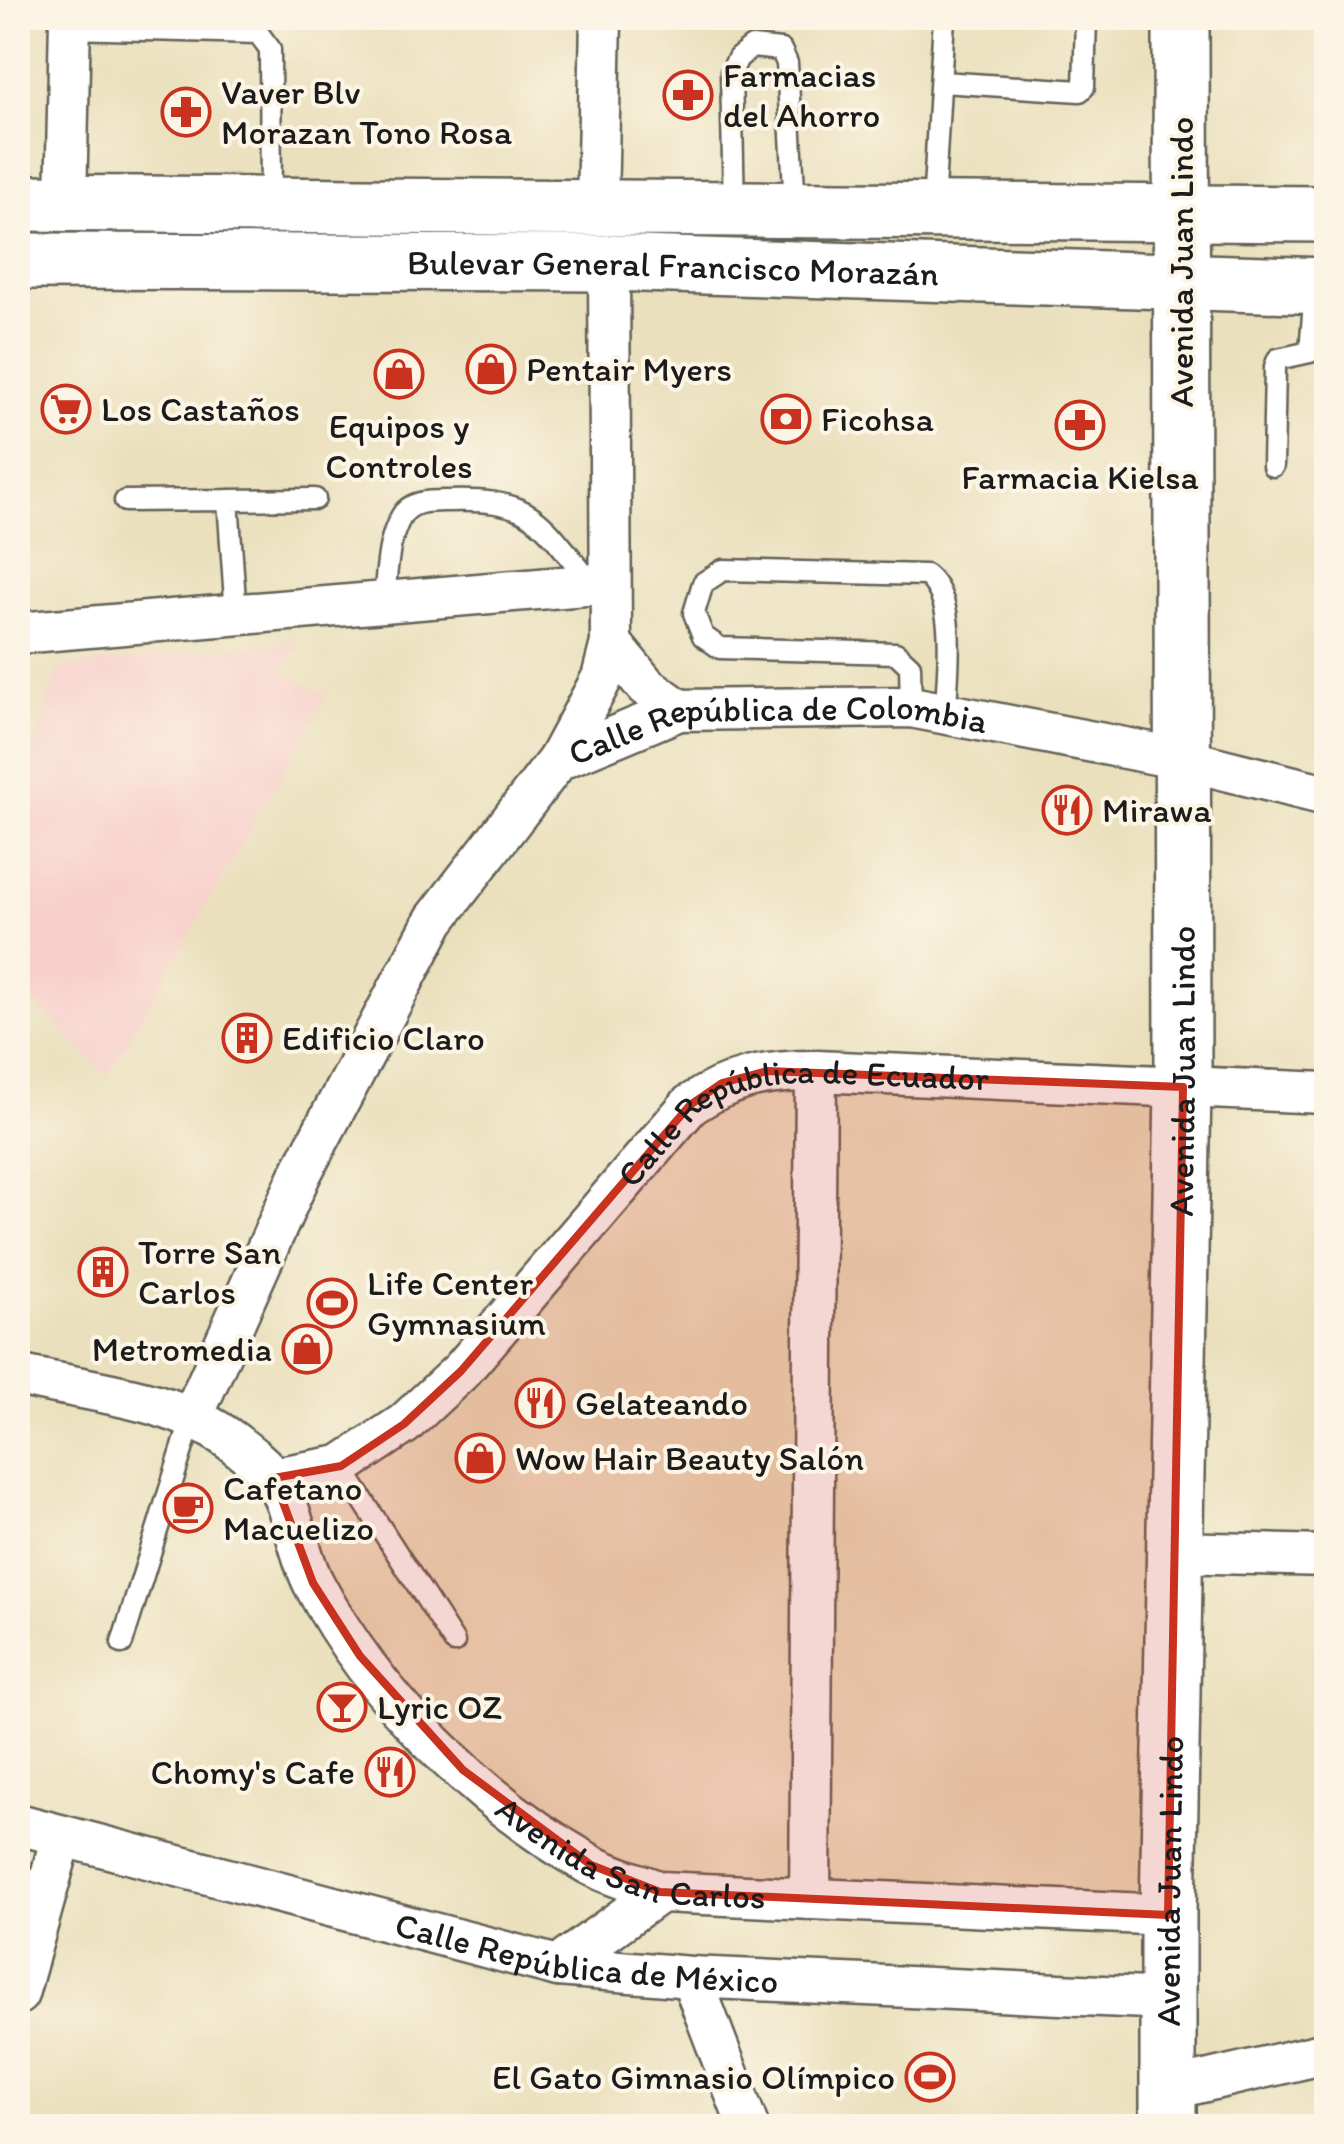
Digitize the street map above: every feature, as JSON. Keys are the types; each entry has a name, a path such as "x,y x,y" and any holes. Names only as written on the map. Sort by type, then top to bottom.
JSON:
{"main road":[{"name":"Avenida Juan Lindo","path":"1168,2108 1183,1088 1181,18"},
{"path":"1104,212 1140,196 1169,163 1180,124"},
{"path":"1180,124 1198,163 1225,195 1269,214"},
{"name":"Bulevar General Francisco Morazán","path":"42,203 1326,214"},
{"name":"Bulevar General Francisco Morazán","path":"18,262 609,263 1321,285"},
{"path":"1104,281 1142,296 1169,320 1180,346"}],"street":[{"path":"598,208 602,18"},
{"path":"42,203 70,23"},
{"path":"558,760 602,678 611,642 600,583 609,263"},
{"path":"20,641 236,614 600,583"},
{"path":"611,642 646,686 679,710"},
{"name":"Calle República de Colombia","path":"193,1415 300,1175 435,920 558,760 679,710 928,710 1182,759 1326,795"},
{"name":"Calle República de Ecuador","path":"274,1478 341,1466 404,1424 461,1371 690,1105 722,1083 767,1071 1326,1093"},
{"path":"810,1899 816,1072"},
{"path":"18,1376 193,1415 238,1445 274,1478"},
{"name":"Avenida San Carlos","path":"274,1478 314,1584 360,1656 412,1719 462,1770 526,1822 591,1865 660,1892 1168,1915"},
{"path":"1176,1552 1326,1556"},
{"name":"Calle República de México","path":"18,1824 558,1966 692,1978 1168,1998"},
{"path":"18,1994 62,1836"},
{"path":"558,1966 660,1892"},
{"path":"692,1978 748,2126"},
{"path":"1168,2108 1326,2053"}],"lane":[{"path":"933,210 944,18"},
{"path":"942,82 1080,91 1084,87 1086,18"},
{"path":"70,23 258,33 270,49 271,205"},
{"path":"734,209 732,72 738,58 752,47 781,50 787,63 796,210"},
{"path":"1273,466 1275,367 1278,359 1310,352 1321,285"},
{"path":"125,501 315,499"},
{"path":"228,500 236,614"},
{"path":"384,600 390,547 402,514 420,502 494,500 526,510 600,583"},
{"path":"723,570 926,575 937,584 946,610 928,710 910,666 896,653 720,648 703,636 694,613 703,583 723,570"},
{"path":"122,1642 193,1415"},
{"path":"341,1466 454,1642"}],"highlighted area":[{"path":"767,1071 1183,1087 1168,1915 660,1892 591,1865 463,1770 360,1656 313,1583 274,1478 341,1466 404,1424 461,1371 690,1105 722,1083"}],"shaded area":[{"path":"300,641 283,671 327,696 108,1076 18,986 18,808 57,668"}],"place":[{"name":"Farmacias del Ahorro","path":"688,95"},
{"name":"Vaver Blv Morazan Tono Rosa","path":"186,112"},
{"name":"Pentair Myers","path":"491,369"},
{"name":"Equipos y Controles","path":"399,374"},
{"name":"Los Castaños","path":"66,409"},
{"name":"Ficohsa","path":"786,419"},
{"name":"Farmacia Kielsa","path":"1080,425"},
{"name":"Mirawa","path":"1067,810"},
{"name":"Edificio Claro","path":"247,1038"},
{"name":"Torre San Carlos","path":"103,1272"},
{"name":"Life Center Gymnasium","path":"332,1303"},
{"name":"Metromedia","path":"307,1349"},
{"name":"Gelateando","path":"540,1403"},
{"name":"Wow Hair Beauty Salón","path":"480,1458"},
{"name":"Cafetano Macuelizo","path":"188,1508"},
{"name":"Lyric OZ","path":"342,1707"},
{"name":"Chomy's Cafe","path":"390,1772"},
{"name":"El Gato Gimnasio Olímpico","path":"930,2077"}]}
